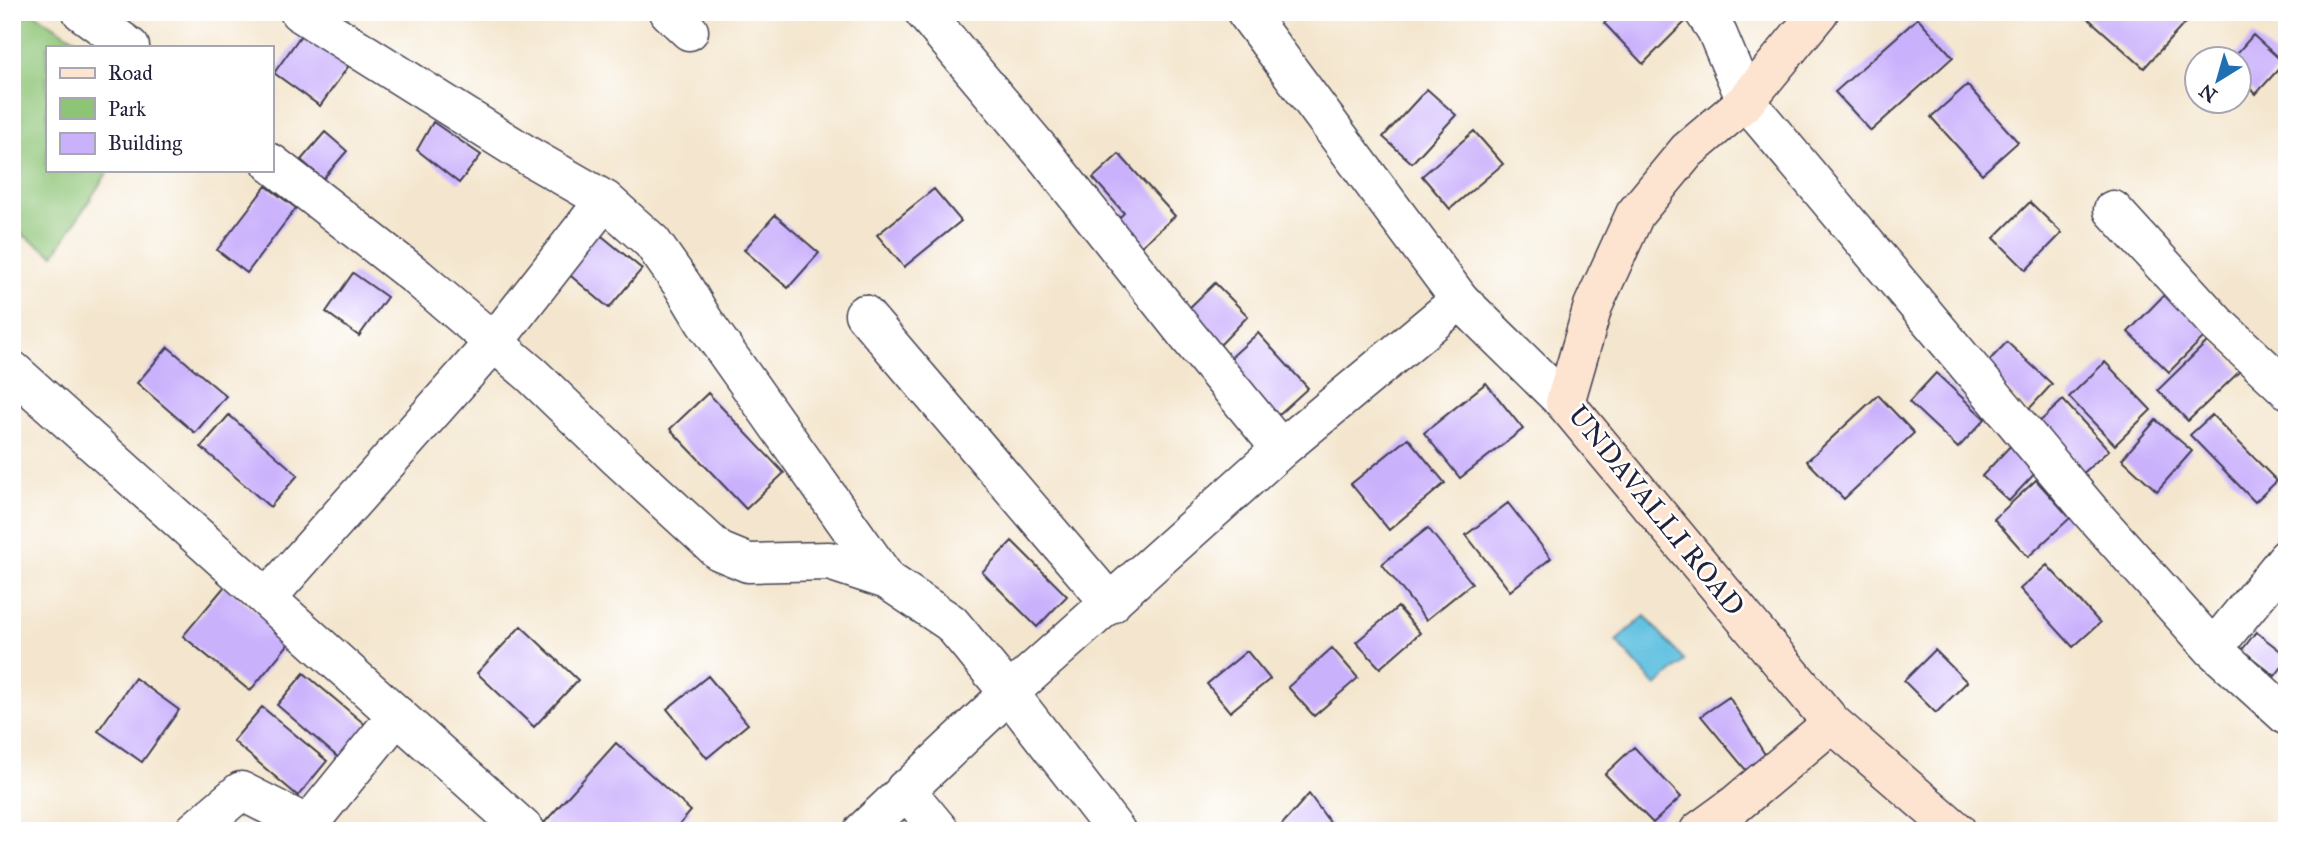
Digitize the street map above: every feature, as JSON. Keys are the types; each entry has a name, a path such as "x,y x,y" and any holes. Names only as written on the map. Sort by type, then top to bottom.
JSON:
{"main road":[{"name":"UNDAVALLI ROAD","path":"1819,12 1746,101 1687,152 1635,214 1593,306 1565,403 1832,723 1957,831"},
{"path":"1699,831 1736,804 1832,723"}],"street":[{"path":"82,12 129,46"},
{"path":"299,12 530,157 605,200 652,242 712,333 887,580"},
{"path":"925,12 1282,449"},
{"path":"1246,12 1460,300 1565,403"},
{"path":"1704,12 1716,30 1746,101 2090,511 2213,649 2287,716"},
{"path":"273,165 417,277 494,342 719,551 748,563 830,561 887,580 951,623 1116,831"},
{"path":"267,598 494,342 605,200"},
{"path":"2113,209 2217,324 2287,389"},
{"path":"863,831 1009,693 1282,449 1460,300"},
{"path":"864,314 1111,604"},
{"path":"12,370 526,831"},
{"path":"2213,649 2287,558"},
{"path":"194,831 241,791 308,825 397,715"},
{"path":"905,789 940,831"}],"green space":[{"path":"12,12 32,12 85,46 46,46 46,172 108,172 54,255 12,228"}],"water":[{"path":"1645,616 1685,661 1656,686 1616,641"}],"building":[{"path":"1616,12 1677,12 1686,21 1643,64 1604,23"},
{"path":"2081,12 2173,12 2185,23 2144,68"},
{"path":"1918,18 1953,57 1871,131 1835,92"},
{"path":"304,31 350,64 320,106 274,73"},
{"path":"2253,35 2284,63 2256,94 2254,46 2243,46"},
{"path":"1967,85 2018,142 1982,174 1931,117"},
{"path":"1427,89 1456,115 1412,163 1383,137"},
{"path":"433,122 481,155 459,183 417,150"},
{"path":"1474,131 1503,164 1450,209 1422,176"},
{"path":"325,132 347,151 323,179 301,160"},
{"path":"1119,154 1175,216 1138,249 1114,223 1124,213 1093,178"},
{"path":"266,186 296,208 247,273 217,250"},
{"path":"934,189 961,221 904,267 877,235"},
{"path":"2030,202 2062,233 2026,270 1994,238"},
{"path":"775,215 819,253 788,288 744,250"},
{"path":"597,232 642,269 609,308 565,271"},
{"path":"353,273 387,297 359,336 326,312"},
{"path":"1215,283 1248,316 1219,346 1185,312"},
{"path":"2166,293 2208,333 2169,372 2128,332"},
{"path":"1258,333 1308,388 1276,417 1226,362"},
{"path":"2210,339 2240,371 2188,421 2158,390"},
{"path":"2007,342 2052,384 2029,409 1983,367"},
{"path":"168,347 226,396 195,433 137,383"},
{"path":"2105,362 2151,410 2115,445 2069,397"},
{"path":"1936,373 1985,419 1958,448 1909,402"},
{"path":"1486,383 1523,429 1460,478 1424,433"},
{"path":"708,393 784,473 746,509 670,429"},
{"path":"1878,395 1914,433 1844,499 1807,461"},
{"path":"2063,400 2109,450 2079,477 2033,428"},
{"path":"229,415 298,475 270,507 201,447"},
{"path":"2212,415 2277,481 2255,502 2190,435"},
{"path":"2156,420 2192,451 2157,491 2122,459"},
{"path":"1408,438 1445,483 1389,530 1351,484"},
{"path":"2014,442 2040,468 2009,501 1982,476"},
{"path":"2036,480 2070,518 2028,557 1994,519"},
{"path":"1508,503 1551,558 1510,591 1466,535"},
{"path":"1428,528 1472,583 1426,620 1382,564"},
{"path":"1012,541 1067,596 1037,627 982,572"},
{"path":"2047,565 2100,623 2073,647 2020,589"},
{"path":"225,586 291,641 250,691 183,636"},
{"path":"1398,607 1420,633 1380,668 1356,642"},
{"path":"521,626 578,680 534,727 477,673"},
{"path":"2256,632 2287,656 2275,676 2242,650"},
{"path":"1332,648 1358,678 1314,716 1288,687"},
{"path":"1935,650 1967,682 1936,713 1904,681"},
{"path":"1247,651 1270,679 1230,712 1207,684"},
{"path":"304,673 368,727 340,759 277,705"},
{"path":"708,676 748,724 707,758 667,709"},
{"path":"135,678 179,710 142,762 98,731"},
{"path":"1729,697 1769,761 1750,775 1701,716"},
{"path":"262,707 327,761 298,796 233,741"},
{"path":"616,743 691,811 674,831 553,831 544,823"},
{"path":"1634,747 1681,797 1653,823 1605,774"},
{"path":"1309,794 1336,831 1277,831 1285,821"}]}
